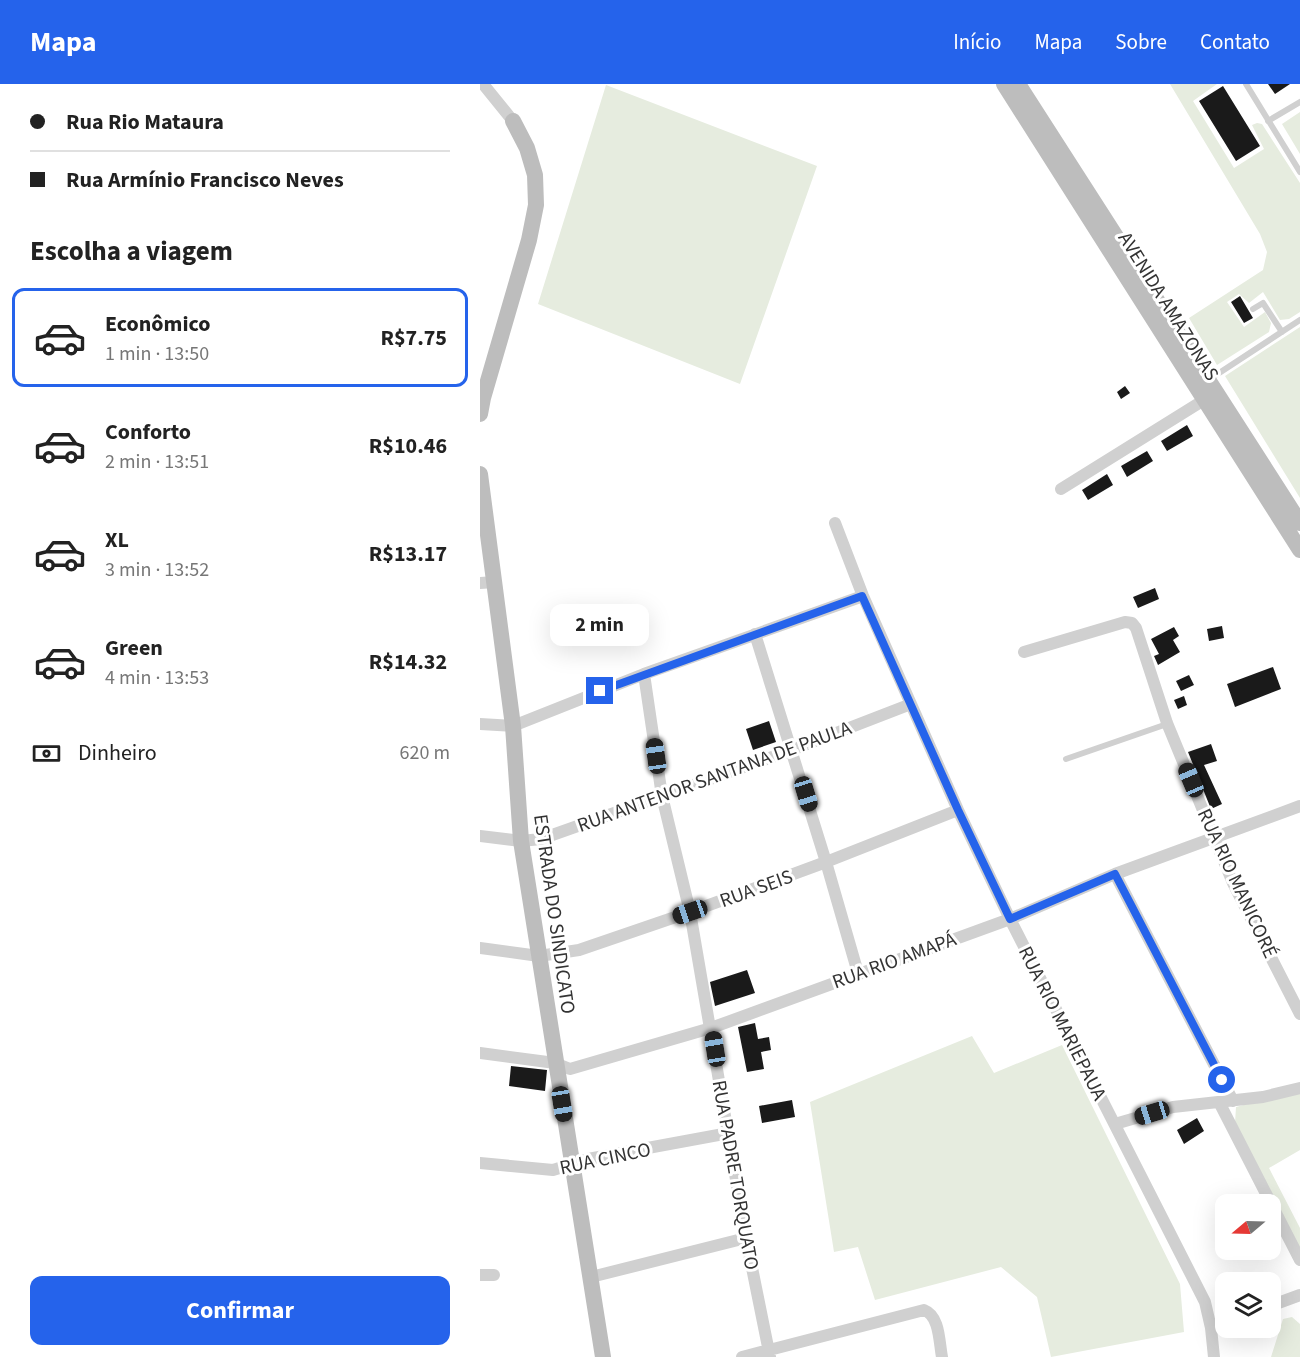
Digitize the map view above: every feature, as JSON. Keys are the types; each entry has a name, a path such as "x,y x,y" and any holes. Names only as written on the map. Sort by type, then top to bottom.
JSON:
{"street":[{"path":"480,414 529,240 536,205 535,176 527,148 513,121 483,84"},
{"name":"AVENIDA AMAZONAS","path":"1004,84 1203,389 1300,523"},
{"name":"AVENIDA AMAZONAS","path":"1018,84 1300,550"},
{"path":"1061,489 1203,389"},
{"name":"ESTRADA DO SINDICATO","path":"480,474 488,583 513,726 521,841 603,1357"},
{"name":"RUA RIO MARIEPAUA","path":"835,524 862,596 958,810 1010,919 1205,1302 1214,1357"},
{"path":"480,724 513,726 644,674 862,596"},
{"name":"RUA RIO MANICORÉ","path":"1024,652 1125,622 1132,623 1136,628 1167,723 1233,883 1300,1014"},
{"path":"754,634 792,750 858,973"},
{"name":"RUA PADRE TORQUATO","path":"644,674 662,796 690,912 746,1238 769,1354"},
{"name":"RUA ANTENOR SANTANA DE PAULA","path":"480,836 521,841 541,839 792,750 911,704"},
{"name":"RUA RIO AMAPÁ","path":"480,1053 555,1063 570,1069 711,1028 1010,919 1115,874 1300,806"},
{"name":"RUA SEIS","path":"480,948 539,956 579,950 826,862 958,810"},
{"path":"1115,874 1233,1101"},
{"path":"1115,1124 1173,1107 1263,1097 1300,1088"},
{"path":"1219,1102 1300,1260"},
{"name":"RUA CINCO","path":"480,1163 553,1170 588,1159 729,1133"},
{"path":"591,1277 746,1238"},
{"path":"480,1275 494,1275"},
{"path":"1281,1302 1300,1294"},
{"path":"742,1357 769,1354 924,1310 931,1313 935,1320 942,1357"},
{"path":"1211,1328 1215,1327"}],"lane":[{"path":"1246,84 1300,172"},
{"path":"1268,121 1300,102"},
{"path":"1253,309 1263,303 1282,332"},
{"path":"1203,389 1300,320"},
{"path":"1066,759 1167,723"}],"shaded area":[{"path":"1170,84 1217,84 1193,101 1234,168 1264,149 1252,125 1262,124 1300,183 1300,312 1289,319 1280,320 1263,292 1249,303 1239,294 1227,302 1244,327 1265,312 1271,323 1269,332 1217,365 1189,318 1263,270 1267,252 1260,234"},
{"path":"606,85 817,166 740,384 538,304"},
{"path":"1300,112 1300,154 1282,124"},
{"path":"1300,327 1300,498 1225,376"},
{"path":"972,1036 994,1073 1062,1045 1180,1284 1184,1332 1051,1357 1037,1297 1001,1267 875,1300 858,1247 834,1252 810,1102"},
{"path":"1300,1090 1300,1150 1269,1168 1300,1228 1300,1251 1281,1214 1281,1194 1271,1194 1235,1123 1236,1107"},
{"path":"1292,1317 1300,1324 1300,1357 1271,1357 1277,1338 1281,1338 1283,1319"}],"building":[{"path":"1268,84 1290,84 1275,94"},
{"path":"1223,86 1260,146 1236,161 1199,101"},
{"path":"1240,296 1253,318 1244,323 1231,302"},
{"path":"1125,386 1130,393 1121,399 1117,392"},
{"path":"1187,425 1193,436 1167,451 1161,441"},
{"path":"1147,451 1153,461 1127,477 1121,466"},
{"path":"1107,474 1113,485 1088,500 1082,490"},
{"path":"1155,588 1159,599 1138,608 1133,597"},
{"path":"1222,626 1224,638 1209,641 1207,629"},
{"path":"1174,627 1179,636 1173,640 1180,652 1158,665 1154,656 1159,654 1151,639"},
{"path":"1273,667 1281,689 1235,707 1227,684"},
{"path":"1189,675 1194,685 1181,691 1176,681"},
{"path":"1184,696 1187,705 1178,709 1174,700"},
{"path":"769,721 776,742 753,750 746,729"},
{"path":"1211,744 1217,761 1204,765 1222,804 1211,809 1188,752"},
{"path":"747,970 755,993 715,1006 710,982"},
{"path":"755,1023 758,1039 769,1037 771,1050 761,1052 764,1069 747,1072 738,1027"},
{"path":"511,1066 547,1070 545,1091 509,1086"},
{"path":"792,1100 795,1117 762,1123 759,1106"},
{"path":"1197,1118 1204,1131 1184,1144 1177,1130"}],"route":[{"path":"600,691 862,596 958,810 1010,919 1115,874 1222,1080"}]}
